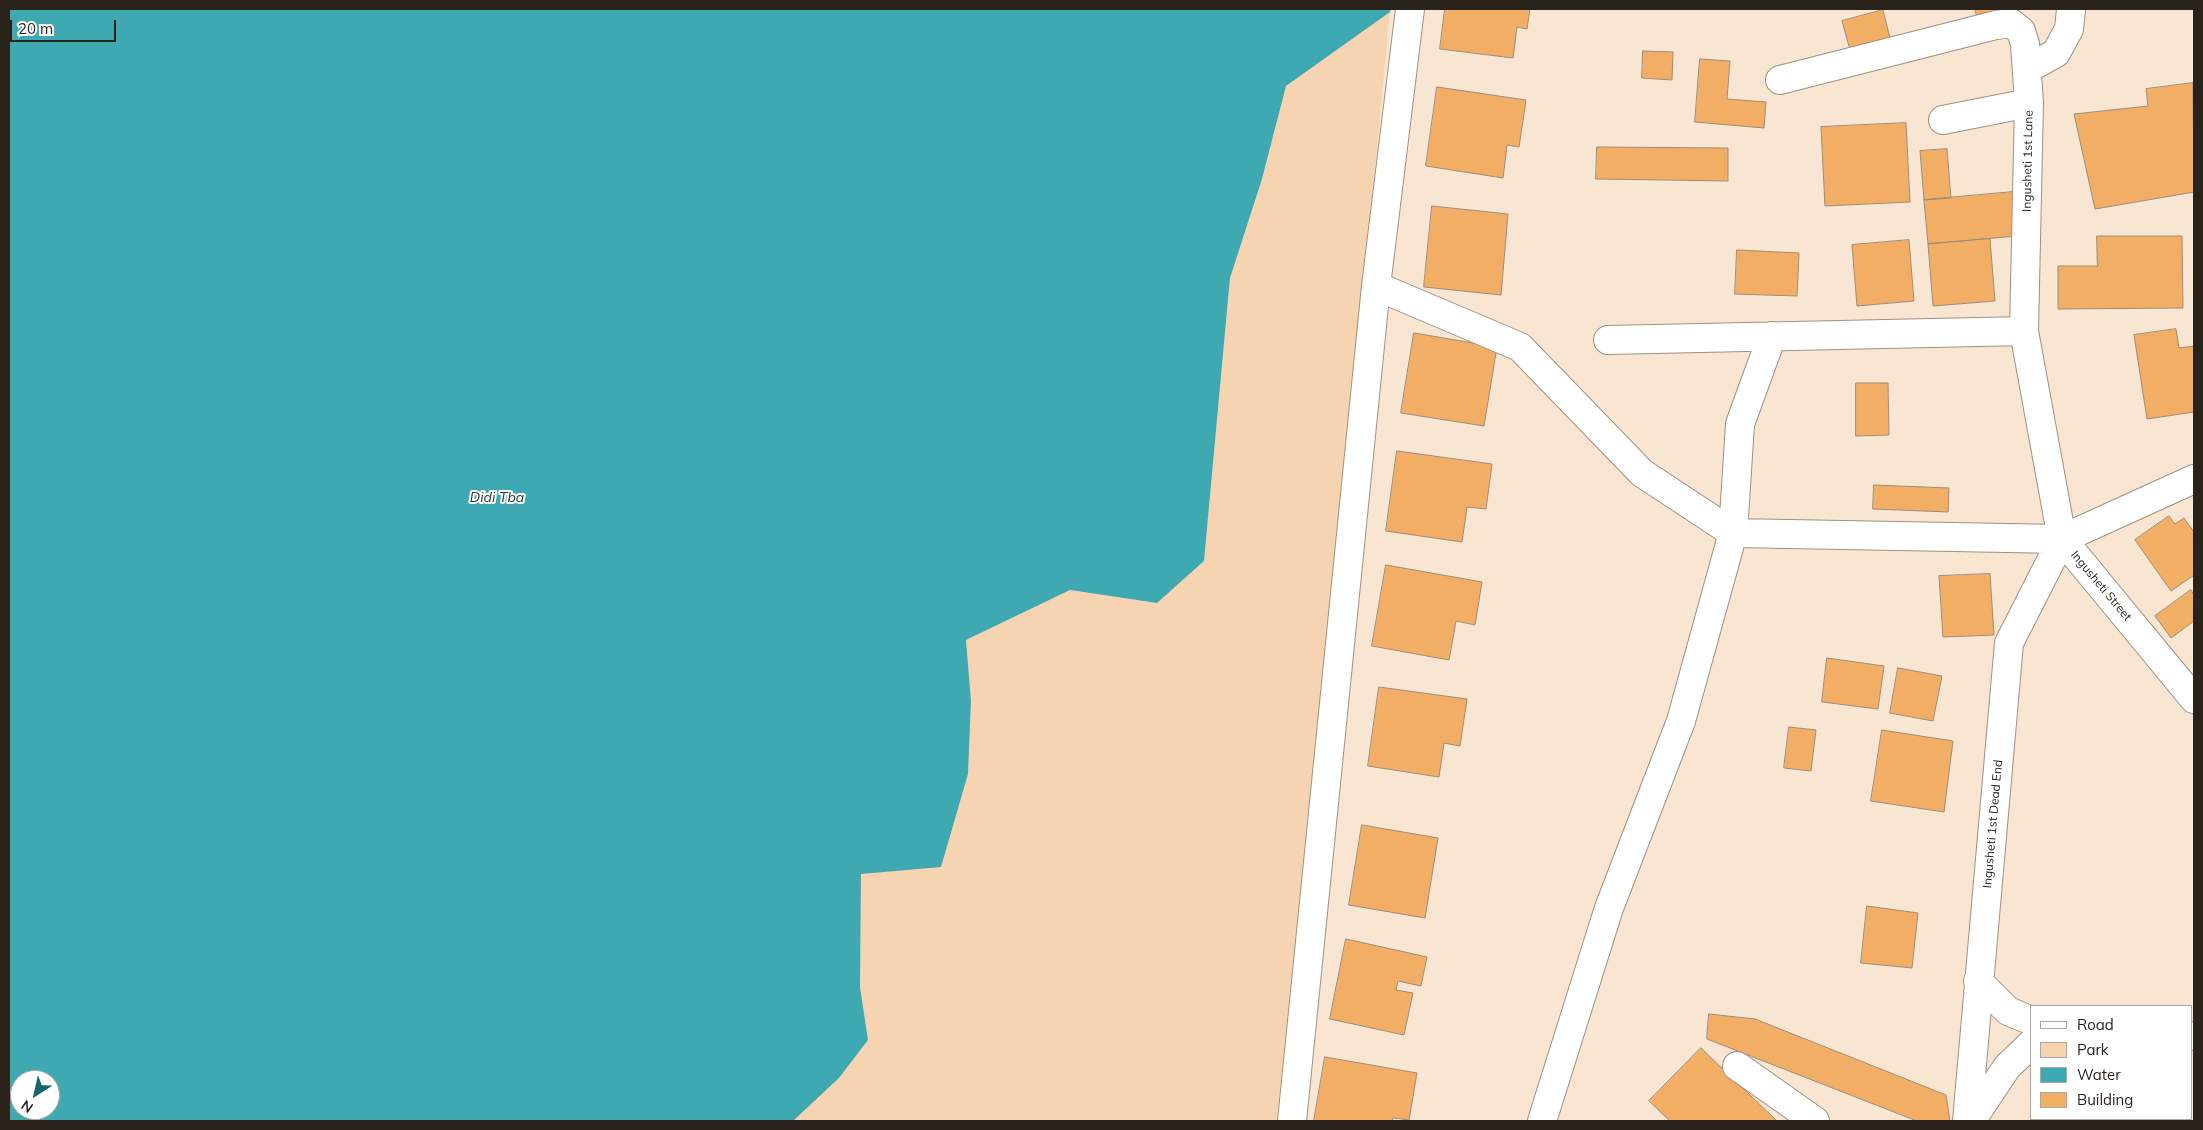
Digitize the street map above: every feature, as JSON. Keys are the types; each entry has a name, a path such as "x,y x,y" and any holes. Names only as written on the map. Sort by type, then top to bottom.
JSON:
{"street":[{"path":"1292,1121 1376,286 1410,9"},
{"path":"2027,68 2056,53 2068,29 2071,9"},
{"name":"Ingusheti 1st Lane","path":"1780,80 1996,25 2011,24 2021,31 2025,44 2030,104 2024,331 2062,539"},
{"path":"1942,120 2030,104"},
{"path":"1376,286 1520,347 1642,473 1733,533 2062,539"},
{"path":"1608,340 2024,331"},
{"path":"1542,1121 1609,908 1681,721 1733,533 1740,424 1772,336"},
{"name":"Ingusheti Street","path":"2194,480 2062,539 2194,699"},
{"name":"Ingusheti 1st Dead End","path":"1969,1121 1978,981 2009,643 2062,539"},
{"path":"1978,981 2008,1010 2030,1020"},
{"path":"1969,1121 2007,1067 2030,1045"},
{"path":"1737,1066 1815,1121"}],"green space":[{"path":"1390,12 1284,1121 793,1121 839,1078 868,1040 860,987 861,874 968,774 971,701 966,640 1070,590 1157,603 1204,561 1230,278 1262,179 1286,86"}],"water":[{"name":"Didi Tba","path":"9,9 1391,9 1390,12 1286,86 1262,179 1230,278 1204,561 1157,603 1070,590 966,640 971,701 968,774 941,867 861,874 860,987 868,1040 839,1078 793,1121 9,1121"}],"building":[{"path":"1445,9 1530,9 1527,29 1517,27 1513,58 1440,49"},
{"path":"1975,9 2012,9 1977,16"},
{"path":"1883,10 1892,46 1852,57 1842,21"},
{"path":"1643,51 1673,52 1672,80 1642,78"},
{"path":"1700,59 1730,61 1727,99 1766,102 1764,128 1695,122"},
{"path":"2193,83 2194,192 2095,209 2074,114 2148,106 2146,89"},
{"path":"1437,87 1526,100 1519,147 1507,145 1503,178 1426,166"},
{"path":"1906,123 1910,202 1825,206 1821,127"},
{"path":"1597,147 1728,148 1728,181 1596,179"},
{"path":"1947,149 1951,198 1924,200 1920,151"},
{"path":"2013,192 2017,236 1928,244 1924,200"},
{"path":"1432,206 1508,214 1501,295 1424,287"},
{"path":"2097,236 2182,236 2183,308 2058,309 2058,266 2097,266"},
{"path":"1990,239 1995,301 1933,306 1928,244"},
{"path":"1909,240 1914,301 1857,306 1852,245"},
{"path":"1737,250 1799,253 1797,296 1735,294"},
{"path":"2176,329 2179,348 2194,346 2194,412 2147,419 2134,335"},
{"path":"1414,333 1497,347 1484,426 1401,413"},
{"path":"1856,383 1888,383 1889,435 1856,436"},
{"path":"1397,451 1492,464 1486,509 1467,507 1462,542 1386,531"},
{"path":"1874,485 1949,488 1948,512 1873,509"},
{"path":"2169,516 2175,524 2184,518 2194,532 2194,575 2171,591 2135,540"},
{"path":"1386,565 1482,582 1475,625 1456,621 1449,660 1372,646"},
{"path":"1990,574 1994,635 1943,637 1939,576"},
{"path":"2191,590 2194,595 2194,621 2171,638 2155,616"},
{"path":"1827,658 1884,666 1878,709 1822,702"},
{"path":"1898,668 1942,676 1933,721 1890,713"},
{"path":"1379,687 1467,699 1460,746 1444,743 1439,777 1368,766"},
{"path":"1789,727 1816,730 1811,771 1784,768"},
{"path":"1882,730 1953,741 1944,812 1871,801"},
{"path":"1362,825 1438,838 1425,918 1349,905"},
{"path":"1867,906 1918,913 1912,968 1861,963"},
{"path":"1346,939 1427,957 1421,986 1398,981 1396,990 1413,993 1404,1035 1330,1019"},
{"path":"1709,1014 1755,1019 1946,1095 1950,1121 1917,1121 1707,1039"},
{"path":"1701,1048 1777,1121 1670,1121 1649,1101"},
{"path":"1325,1057 1417,1073 1409,1120 1393,1118 1392,1121 1314,1121"}]}
